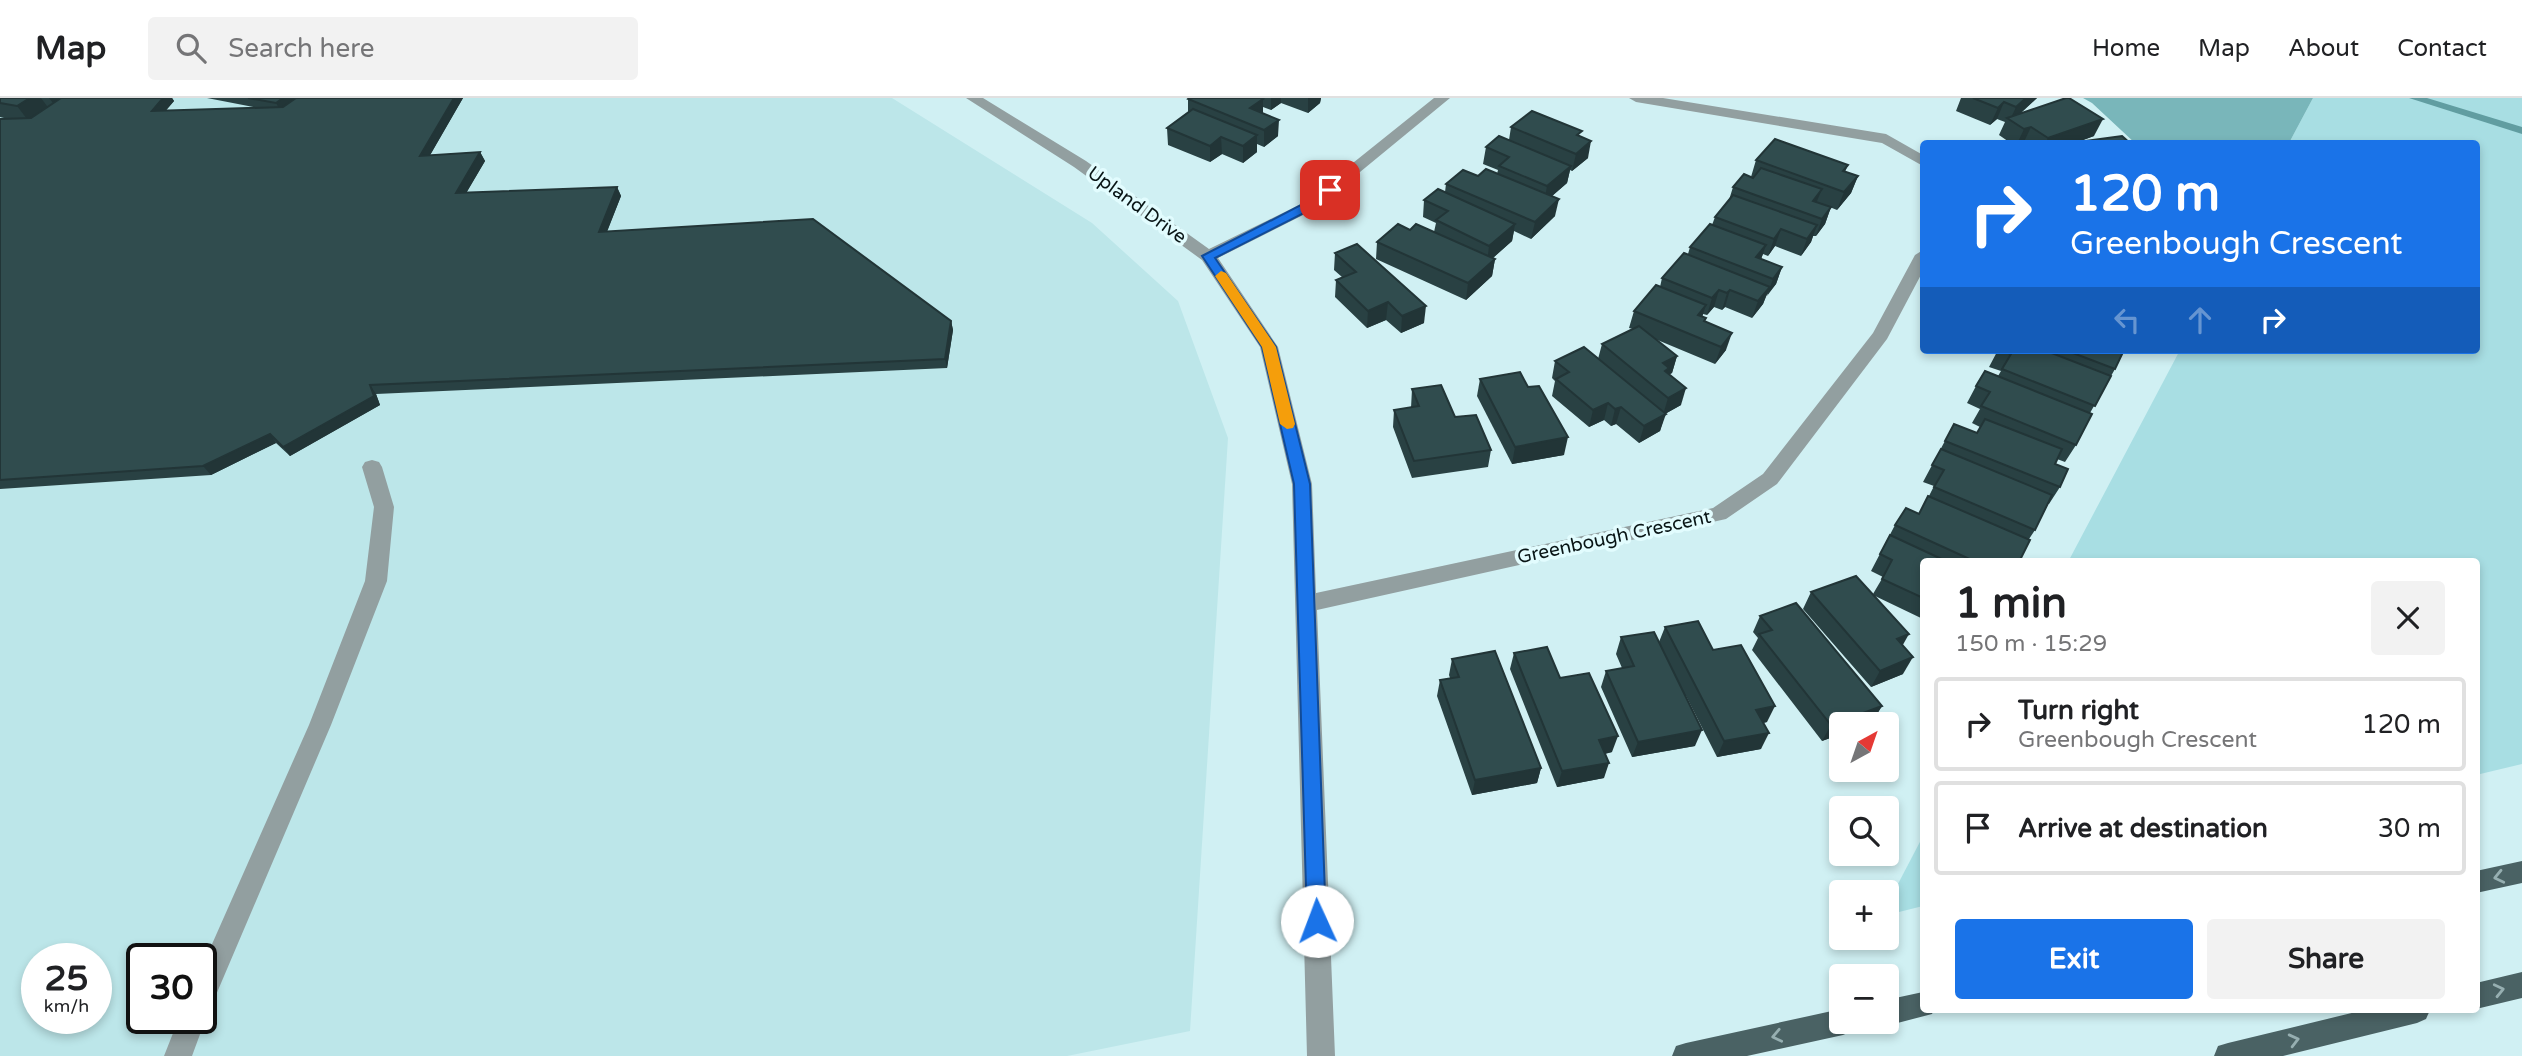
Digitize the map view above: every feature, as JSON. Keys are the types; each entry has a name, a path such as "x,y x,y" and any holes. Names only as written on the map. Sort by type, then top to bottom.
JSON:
{"main road":[{"path":"2480,881 2522,872"},
{"path":"2480,995 2522,985"},
{"path":"1899,1010 1920,1006"},
{"path":"2228,1056 2405,1013"},
{"path":"1686,1056 1829,1025"}],"street":[{"name":"Upland Drive","path":"973,98 1080,164 1208,256 1269,347 1302,484 1321,1056"},
{"path":"1208,256 1309,206 1443,98"},
{"path":"1636,98 1886,139 1920,159"},
{"name":"Greenbough Crescent","path":"1306,604 1719,514 1770,479 1881,335 1920,261"},
{"path":"217,963 320,725 376,581 384,507 372,467"},
{"path":"178,1056 187,1034"}],"shaded area":[{"path":"0,98 892,98 1092,223 1178,301 1228,438 1190,1031 1067,1056 0,1056"},
{"path":"2083,98 2313,98 2291,140 2132,140"},
{"path":"2313,98 2522,98 2522,764 2480,774 2480,558 2070,558 2178,354 2480,354 2480,140 2291,140"},
{"path":"1920,842 1920,907 1899,912 1899,882"}],"building":[{"path":"0,98 30,98 17,106 0,103"},
{"path":"61,98 163,98 152,111 283,107 296,98 454,98 420,156 480,152 456,193 617,187 599,232 813,219 951,321 945,359 370,385 374,396 283,447 270,434 203,466 0,480 0,119 31,118"},
{"path":"248,98 283,98 276,103"},
{"path":"1189,98 1260,98 1263,99 1250,108 1279,120 1264,130"},
{"path":"1973,98 2026,98 2016,107 2004,102 1998,108"},
{"path":"2066,98 2103,119 2048,138 2031,127 2024,129 2007,118"},
{"path":"1193,109 1257,135 1243,146 1221,137 1210,146 1167,128"},
{"path":"1532,111 1582,131 1577,135 1591,141 1576,154 1511,127"},
{"path":"1499,136 1571,166 1547,186 1499,166 1509,157 1486,147"},
{"path":"2122,136 2126,140 2092,140"},
{"path":"1775,139 1848,165 1843,171 1858,176 1844,192 1756,160"},
{"path":"1761,168 1822,189 1813,201 1831,207 1822,219 1733,187 1744,174 1753,178"},
{"path":"1486,169 1559,199 1535,222 1446,184 1463,170 1478,176"},
{"path":"1438,189 1515,224 1489,246 1436,220 1448,211 1424,200"},
{"path":"1733,195 1817,225 1807,239 1781,229 1774,239 1715,217"},
{"path":"1398,224 1410,230 1416,224 1495,259 1468,283 1377,242"},
{"path":"1710,224 1766,245 1756,257 1782,267 1773,279 1690,247"},
{"path":"1357,244 1426,306 1402,316 1388,302 1368,311 1336,280 1356,272 1335,253"},
{"path":"1684,253 1770,287 1758,301 1730,290 1727,293 1719,290 1712,298 1662,278"},
{"path":"1656,285 1706,305 1698,315 1706,318 1704,321 1732,333 1721,347 1634,311"},
{"path":"1639,326 1677,356 1663,363 1669,368 1665,371 1686,388 1668,398 1602,344"},
{"path":"1584,347 1666,414 1644,426 1621,407 1615,409 1608,403 1593,410 1556,379 1569,372 1555,361"},
{"path":"2011,354 2054,354 2111,376 2095,406 2002,369"},
{"path":"2076,354 2122,354 2115,369"},
{"path":"1985,371 2092,414 2076,445 1981,406 1990,392 1976,386"},
{"path":"1520,372 1528,387 1539,386 1568,437 1515,447 1480,379"},
{"path":"1441,385 1455,417 1476,415 1491,450 1414,461 1394,410 1419,406 1412,389"},
{"path":"1985,419 2062,449 2055,464 2068,469 2060,487 1945,441 1954,424 1977,433"},
{"path":"1941,449 2052,495 2035,530 1934,487 1944,470 1932,465"},
{"path":"1928,496 2030,540 2021,558 1967,558 1895,525 1906,508 1919,514"},
{"path":"1890,535 1939,558 1920,558 1920,597 1882,579 1892,560 1880,554"},
{"path":"1856,576 1909,634 1897,639 1913,657 1880,671 1811,592"},
{"path":"1796,603 1882,706 1866,712 1829,712 1829,722 1759,634 1772,630 1760,616"},
{"path":"1698,621 1713,650 1741,645 1775,706 1756,710 1769,733 1724,741 1665,627"},
{"path":"1654,632 1702,730 1638,742 1606,671 1634,666 1621,637"},
{"path":"1547,647 1560,678 1589,673 1618,736 1599,740 1609,763 1562,771 1514,653"},
{"path":"1495,651 1541,768 1475,780 1440,680 1459,677 1452,659"}],"waterway":[{"path":"2415,98 2522,131"}],"slow traffic":[{"path":"1221,276 1269,347 1287,424"}],"route":[{"path":"1317,921 1302,484 1269,347 1208,256 1309,206 1330,190"}]}
